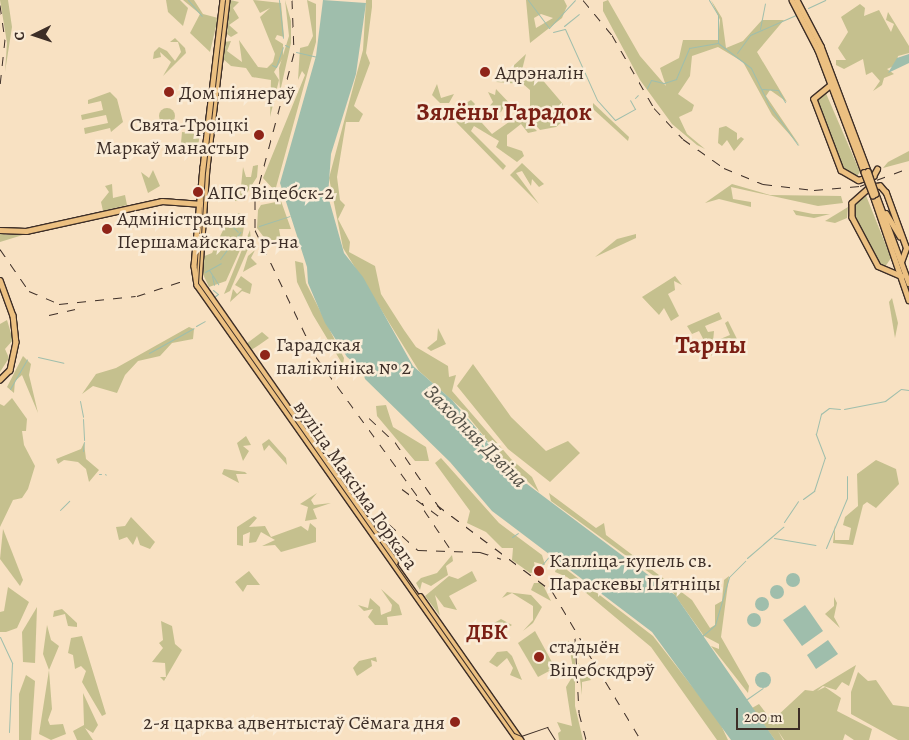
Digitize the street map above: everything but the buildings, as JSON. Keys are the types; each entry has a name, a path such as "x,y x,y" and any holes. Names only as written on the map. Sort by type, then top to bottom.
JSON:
{"main road":[{"name":"вуліца Максіма Горкага","path":"223,0 201,204 198,273 205,295 519,740"},
{"name":"вуліца Максіма Горкага","path":"201,204 227,0"},
{"path":"792,0 831,85 866,171"},
{"path":"797,0 821,46 874,194 909,300"},
{"path":"831,85 817,92 815,102 841,170 858,180 873,176 877,169"},
{"path":"902,262 903,242 880,186 870,187 852,203 852,217 878,266 902,276"},
{"path":"874,194 898,230"},
{"path":"0,230 26,231 162,201 201,204"},
{"path":"880,202 909,283"},
{"path":"888,269 893,264 892,250"},
{"path":"0,280 13,315 16,342 10,370 0,380"}],"shaded area":[{"path":"0,0 8,0 12,27 5,72 7,43"},
{"path":"166,0 180,0 188,8 183,26 168,12"},
{"path":"183,0 194,0 203,14 218,18 210,52 190,33 200,14"},
{"path":"230,0 239,2 233,8 239,18 229,25 238,33 231,37 227,34"},
{"path":"253,0 281,3 284,37 277,35 275,39 283,44 283,58 274,72 279,80 270,117 271,80 252,77 246,68 231,66 222,58 224,42 231,41 227,51 242,62 239,40 258,67 267,68 273,62 275,54 260,17 270,8 260,13"},
{"path":"285,0 291,21 291,43 280,92 279,68 289,36"},
{"path":"307,0 316,4 316,42 275,191 263,178 305,75 302,71 298,80 300,48 308,46 313,36"},
{"path":"366,0 372,0 366,53 370,63 354,106 363,114 359,122 346,122 337,177 340,200 345,205 338,219 350,242 349,252 375,266 381,294 416,347 448,366 449,377 456,375 452,391 511,459 532,477 539,492 500,456 462,409 419,371 343,248 329,178 363,50"},
{"path":"526,0 564,0 567,6 562,18 530,43","holes":["541,14 553,18 536,28 534,18"]},
{"path":"608,0 640,56 666,86 660,68 679,58 683,40 718,40 720,20 711,0 722,18 726,48 743,41 762,20 784,20 757,52 787,102 770,90 766,96 800,146 772,115 743,62 718,47 692,56 690,76 678,94 694,105 692,111 679,117 687,134 705,149 697,145 672,124 640,80 603,11 603,2"},
{"path":"860,4 865,8 864,16 879,10 891,32 894,24 886,20 888,12 909,46 909,53 898,56 896,65 887,69 894,74 884,78 882,85 873,91 880,81 872,72 866,75 863,59 844,69 836,65 836,60 846,60 838,48 848,32 841,17"},
{"path":"175,38 185,48 186,53 163,76 171,62 160,52 161,57 153,59 154,52 159,47 167,51 175,61 181,52 178,42 170,42"},
{"path":"526,54 521,74 525,79 540,77 563,104 563,121 556,127 540,130 530,119 530,90 523,84 496,82"},
{"path":"437,84 441,98 454,94 449,103 440,103 432,95"},
{"path":"496,89 518,112 505,105 501,112 488,116 482,123 492,134 520,114 537,131 528,133 521,124 507,135 507,146 522,151 524,156 517,162 496,147 499,141 474,126 471,131 506,166 503,170 455,121 456,109 471,100 475,104 463,121 477,121 493,102 488,92 495,95"},
{"path":"825,91 860,172 855,179 844,172 816,98"},
{"path":"110,92 117,99 123,122 111,132 110,128 85,134 84,128 108,123 106,115 82,120 81,115 103,110 101,101 88,104 88,100"},
{"path":"593,103 629,137 628,141 593,109"},
{"path":"167,108 173,110 175,116 173,122 167,124 161,122 159,116 161,110"},
{"path":"726,126 737,133 737,140 741,137 744,139 734,151 727,140 722,146 718,143 719,128"},
{"path":"182,132 200,134 198,146 186,145 184,149 195,155 180,154"},
{"path":"909,151 909,161 883,168 888,162"},
{"path":"522,163 544,184 539,187 532,179 531,186 522,171 516,173 539,204 510,175"},
{"path":"258,165 257,177 242,201 220,201 240,196 243,167 246,177 251,177 253,166"},
{"path":"153,170 160,186 148,193 141,172 149,178"},
{"path":"112,184 113,198 125,195 127,205 103,211 101,202 109,192 105,186"},
{"path":"732,184 770,195 841,196 843,203 818,206 731,187 733,199 751,202 751,207 719,199 705,203"},
{"path":"865,193 891,258 885,267 880,266 854,216 854,203"},
{"path":"281,201 291,229 279,229 281,240 266,240 257,228 258,210 261,205"},
{"path":"848,207 847,218 835,223 825,221"},
{"path":"793,210 813,214 830,214 814,218 796,215"},
{"path":"237,213 246,215 240,250 226,281 209,287 201,270 202,257 212,253 227,222 237,225"},
{"path":"250,230 251,242 230,291 224,294"},
{"path":"0,232 6,235 26,234 0,242"},
{"path":"636,234 636,238 595,257 617,239"},
{"path":"255,250 251,258 257,264 243,272 248,256"},
{"path":"295,261 303,263 306,283 344,358 343,365 313,315 297,282"},
{"path":"241,276 252,284 250,294 242,291 230,302 233,289 237,294 242,289 235,285"},
{"path":"675,276 682,285 674,281 675,290 668,294 679,316 671,321 664,308 659,315 642,297"},
{"path":"892,298 898,323 895,338 889,302"},
{"path":"719,312 722,319 705,326 708,332 714,331 713,342 730,335 725,323 728,321 739,343 712,356 699,331 692,334 687,326"},
{"path":"7,320 13,340 5,349 9,358 0,372 0,324"},
{"path":"189,327 194,329 193,339 172,343 160,356 138,361 125,375 117,393 93,386 82,394 96,374 116,368"},
{"path":"438,328 446,344 431,351 427,348 437,340"},
{"path":"262,332 269,338 251,350 246,344"},
{"path":"23,356 31,364 29,375 38,413 22,375 15,381 14,393 7,387"},
{"path":"473,364 511,417 546,451 568,441 580,453 550,482 508,449 457,386"},
{"path":"12,398 27,419 26,431 22,431 24,445 35,466 28,489 22,498 13,500 0,527 0,404 4,406"},
{"path":"386,405 393,427 426,447 429,461 415,461 377,416 376,406"},
{"path":"246,436 251,445 243,446 249,451 243,461 237,443"},
{"path":"269,439 286,458 287,465 269,445 264,451 262,444"},
{"path":"84,443 86,459 99,470 89,482 86,469 78,462 64,460 58,464 56,459 81,449"},
{"path":"441,458 499,523 542,555 545,565 534,562 536,572 530,573 512,560 513,548 502,548 486,532 467,523 470,511 435,463"},
{"path":"876,460 896,469 899,484 876,508 867,502 863,505 853,545 833,543 835,525 835,540 849,540 851,528 843,525 845,517 858,506 857,474"},
{"path":"224,469 245,472 247,474 236,474 239,483 222,474"},
{"path":"317,493 311,500 314,505 331,503 313,509 317,519 305,521 308,507 300,504"},
{"path":"549,493 596,528 604,523 606,535 692,600 710,628 715,625 715,605 722,601 724,580 729,576 721,637 749,686 748,693 711,646 719,649 719,644 704,636 669,587 551,501"},
{"path":"254,516 257,518 249,527 265,526 271,537 301,526 308,531 310,523 316,528 316,542 281,552 275,545 262,546 275,540 261,532 256,542 249,543 250,532 243,535 243,546 237,545 237,527"},
{"path":"131,517 155,542 150,549 140,545 137,536 133,545 127,537 119,540 116,527 125,526"},
{"path":"3,529 23,580 20,586 0,559"},
{"path":"452,555 453,561 446,566 448,575 431,586 422,582 420,590 416,583 421,578 437,573"},
{"path":"558,563 653,636 719,721 728,740 717,740 651,647 567,577 555,572"},
{"path":"249,571 260,585 247,585 243,592 235,582"},
{"path":"472,571 477,581 449,596 457,610 444,607 435,595 440,616 425,596 449,576 458,579"},
{"path":"534,583 542,583 551,601 531,590"},
{"path":"8,587 29,602 17,628 0,632 0,612 4,611"},
{"path":"381,589 399,605 402,615 387,617 388,625 375,625 368,617 373,609 364,611 358,605 368,608 370,598 380,607 381,615 391,611 392,605"},
{"path":"507,592 531,595 542,607 533,623 523,631 533,620 533,606 512,593 502,598"},
{"path":"834,597 837,603 834,617 840,628 825,614 834,606"},
{"path":"37,607 35,663 23,662 22,632"},
{"path":"62,609 77,623 77,627 68,626 65,614 53,617 54,611"},
{"path":"501,619 512,625 499,633 491,630 489,626"},
{"path":"161,621 172,626 175,644 182,650 164,681 160,677 166,677 165,663 152,662 163,648 159,643 163,640"},
{"path":"47,625 51,640 59,646 49,670 43,654"},
{"name":"стадыён Віцебскдрэў","path":"535,631 553,664 551,670 538,677 518,643"},
{"path":"82,636 106,714 102,716 82,682 86,671 81,666 75,669 73,655 68,653 71,638"},
{"path":"568,640 575,656 575,706 583,740 559,740 558,733 561,731 557,722 572,726 566,687 574,674"},
{"path":"507,651 512,656 522,680 510,675 513,668 507,658 497,667 489,662 497,652"},
{"path":"376,657 377,662 371,660 372,666 357,676 353,668 359,661"},
{"path":"578,663 591,680 582,682 582,695"},
{"path":"856,665 849,686 842,682 836,690 823,686 817,691 825,687 841,698 837,711 872,729 869,740 854,740 845,734 843,740 784,740 778,731 783,740 775,740 752,708 759,704 769,717 776,717 805,690 813,691"},
{"path":"49,670 52,709 48,720 50,725 63,724 66,734 51,740 39,734"},
{"path":"858,672 868,681 876,680 893,705 909,707 909,740 898,740 851,714 851,692"},
{"path":"26,675 35,681 31,740 19,740 19,694"},
{"path":"83,693 98,725 93,733 85,728 93,740 77,740 73,731 84,725"}],"water":[{"name":"Заходняя Дзвіна","path":"323,0 366,3 356,74 331,154 328,196 344,253 363,277 413,366 452,400 519,478 675,595 775,740 731,740 652,632 492,511 450,462 365,379 362,369 347,357 325,323 308,283 307,267 280,183 316,56"},
{"path":"909,54 909,63 888,73 897,58"},
{"path":"790,573 796,573 800,580 796,587 790,587 786,583 786,577"},
{"path":"774,585 780,585 784,592 780,599 774,599 770,595 770,589"},
{"path":"759,597 765,597 769,604 765,611 759,611 755,607 755,601"},
{"path":"805,605 823,631 802,646 783,620"},
{"path":"751,613 757,613 761,620 757,627 751,627 747,623 747,617"},
{"path":"828,640 838,654 816,669 807,655"},
{"path":"763,672 771,680 763,688 755,680"}],"waterway":[{"path":"188,0 202,16"},
{"path":"279,0 283,38"},
{"path":"528,0 549,28 575,0"},
{"path":"709,0 718,15 718,43"},
{"path":"808,8 825,0"},
{"path":"760,29 765,3"},
{"path":"564,26 579,14"},
{"path":"737,53 750,35 796,15"},
{"path":"553,32 565,29 597,100 615,120 635,109 630,100"},
{"path":"647,88 651,80 664,83 676,79 689,48 718,43 751,68 769,105 798,145"},
{"path":"285,45 289,47"},
{"path":"272,65 276,67 283,47"},
{"path":"296,52 317,57"},
{"path":"762,89 778,90 785,102"},
{"path":"635,98 638,95"},
{"path":"259,226 289,216"},
{"path":"230,224 238,232"},
{"path":"220,259 240,232"},
{"path":"205,272 221,263"},
{"path":"209,270 218,284"},
{"path":"212,276 214,285"},
{"path":"213,290 218,294 214,297"},
{"path":"196,326 205,321"},
{"path":"149,353 194,328"},
{"path":"38,357 63,363"},
{"path":"10,389 27,359"},
{"path":"844,409 885,401 901,389 909,390"},
{"path":"80,401 83,417"},
{"path":"803,499 814,491 825,458 816,434 821,414 829,408 840,409"},
{"path":"83,419 84,440"},
{"path":"83,451 84,442"},
{"path":"826,548 847,498 847,476"},
{"path":"60,510 69,501"},
{"path":"784,522 798,501"},
{"path":"747,558 783,527"},
{"path":"512,537 518,533"},
{"path":"774,538 815,545"},
{"path":"541,566 551,554"},
{"path":"700,638 715,625 729,577 745,561"},
{"path":"0,637 12,663 9,732"},
{"path":"747,699 763,688"}],"tram line":[{"path":"225,0 205,172 198,283 514,733 521,736 547,727 555,740"}],"railway":[{"path":"292,0 294,53 255,200 255,230 316,357 423,504"},
{"path":"583,0 612,35 654,108 683,139 724,168 763,184 814,190 860,186 909,168"},
{"path":"0,5 5,39 0,86"},
{"path":"0,249 29,291 59,304 136,296"},
{"path":"137,296 185,280"},
{"path":"49,315 75,309"},
{"path":"369,418 395,442 441,510"},
{"path":"402,489 444,520"},
{"path":"437,505 552,591 584,645"},
{"path":"424,510 449,547"},
{"path":"389,524 418,550 480,552 501,559"},
{"path":"575,638 579,713 586,740"},
{"path":"587,651 641,740"}],"place":[{"name":"Адрэналін","path":"485,72"},
{"name":"Дом піянераў","path":"169,92"},
{"name":"Свята-Троіцкі Маркаў манастыр","path":"259,135"},
{"name":"АПС Віцебск-2","path":"198,192"},
{"name":"Адміністрацыя Першамайскага р-на","path":"107,229"},
{"name":"Гарадская паліклініка № 2","path":"265,355"},
{"name":"Капліца-купель св. Параскевы Пятніцы","path":"539,571"},
{"name":"стадыён Віцебскдрэў","path":"539,657"},
{"name":"2-я царква адвентыстаў Сёмага дня","path":"455,722"}],"district":[{"name":"Зялёны Гарадок","path":"504,112"},
{"name":"Тарны","path":"711,345"},
{"name":"ДБК","path":"487,632"}]}
